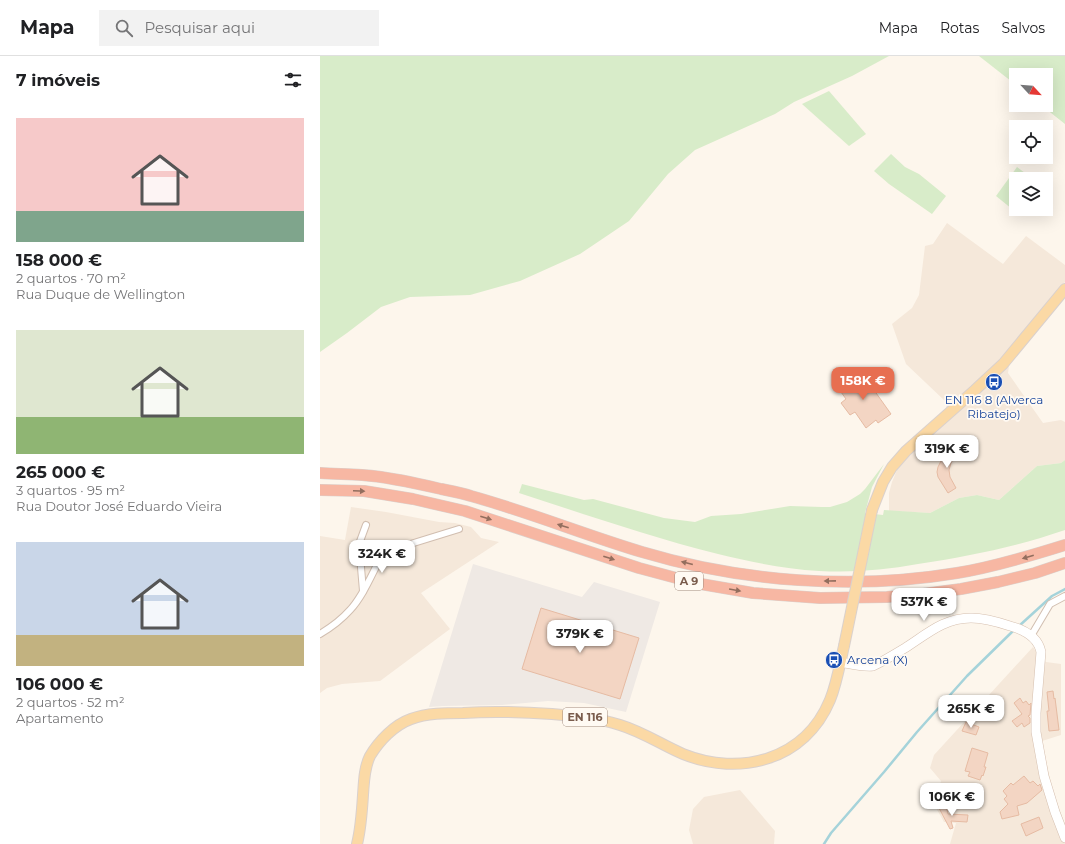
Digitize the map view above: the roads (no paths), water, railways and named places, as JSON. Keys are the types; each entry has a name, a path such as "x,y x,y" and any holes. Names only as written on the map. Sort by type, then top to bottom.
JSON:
{"highway":[{"name":"A 9","path":"320,473 364,476 415,483 471,496 643,552 700,566 758,576 820,582 887,581 957,573 1028,557 1065,545"},
{"name":"A 9","path":"320,490 364,491 428,502 465,511 639,568 695,583 753,593 820,598 887,597 923,594 998,582 1035,573 1065,563"}],"main road":[{"name":"EN 116","path":"357,844 360,828 364,777 369,759 374,750 387,735 400,725 418,717 437,714 490,712 592,718 608,721 632,729 683,754 705,761 725,764 753,763 768,759 780,754 796,744 809,732 821,716 830,700 835,685 872,510 883,482 892,467 906,451 975,390 1016,349 1065,289"}],"street":[{"path":"363,592 359,544 366,525"},
{"path":"320,634 345,615 354,605 363,592 380,559 385,554 391,550 459,529"},
{"path":"1031,636 1050,604 1065,596"},
{"path":"840,662 867,667 873,666 905,648 941,624 954,620 978,618 995,621 1021,630 1031,636 1039,644 1041,652 1036,732 1044,776 1065,838"}],"waterway":[{"path":"1019,626 1052,596 1065,589"},
{"path":"824,844 831,833 917,732 967,676 1015,629"}],"place":[{"name":"EN 116 8 (Alverca Ribatejo)","path":"994,382"},
{"name":"Arcena (X)","path":"834,660"}]}
